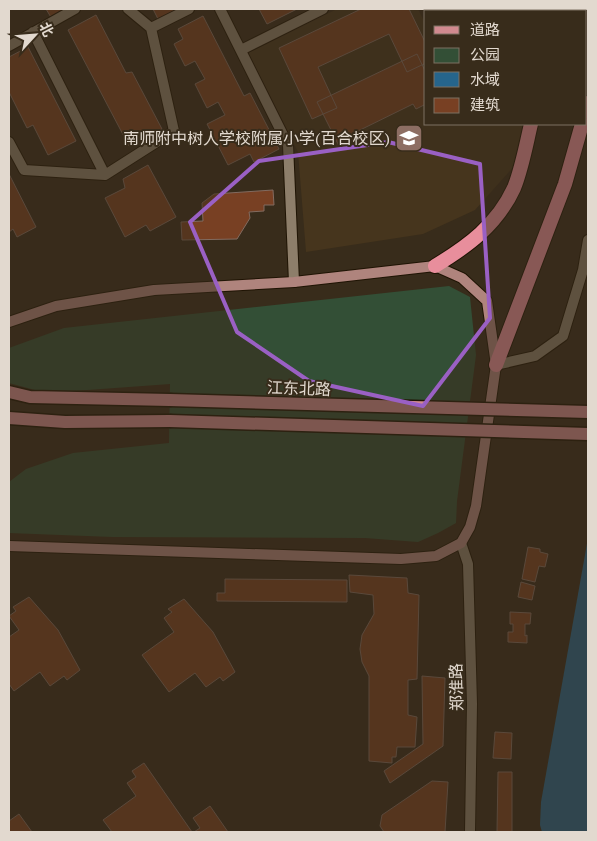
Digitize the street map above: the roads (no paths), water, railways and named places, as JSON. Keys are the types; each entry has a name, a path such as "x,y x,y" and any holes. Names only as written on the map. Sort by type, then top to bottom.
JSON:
{"highway":[{"path":"435,266 465,248 492,223 514,188 531,125"},
{"path":"496,365 565,184 582,125"}],"main road":[{"path":"9,322 56,306 154,290 294,282 435,266 462,278 487,301 496,365 476,506 470,527 461,543 436,556 401,559 9,546"},
{"name":"江东北路","path":"9,392 30,397 588,412"},
{"path":"9,418 65,422 170,421 588,434"}],"street":[{"path":"9,46 75,9"},
{"path":"9,142 24,170 105,175 174,131 151,28 128,9"},
{"path":"151,28 189,9"},
{"path":"220,9 288,145 294,282"},
{"path":"241,50 323,9"},
{"path":"34,32 105,175"},
{"path":"496,365 535,356 563,336 583,270 588,240"},
{"name":"郑淮路","path":"461,543 468,564 471,676 470,832"}],"water":[{"path":"588,538 588,832 542,832 540,825 541,802"}],"place":[{"name":"南师附中树人学校附属小学(百合校区)","path":"409,138"}]}
